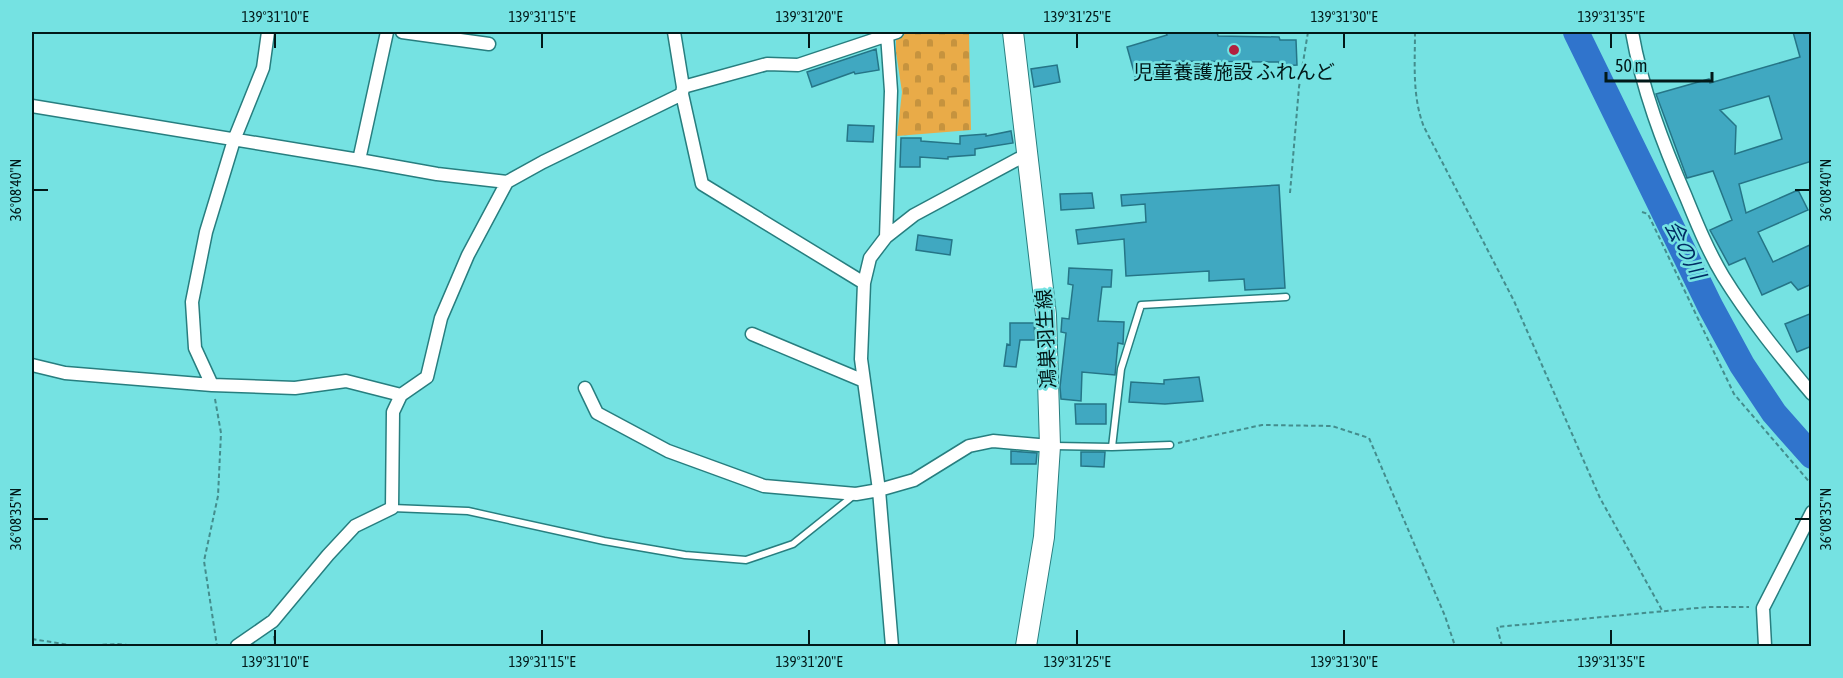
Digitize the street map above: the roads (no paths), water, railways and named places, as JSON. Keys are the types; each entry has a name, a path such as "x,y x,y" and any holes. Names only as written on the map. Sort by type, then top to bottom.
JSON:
{"main road":[{"name":"鴻巣羽生線","path":"1013,32 1047,315 1050,446 1044,537 1026,646"}],"street":[{"path":"212,385 195,348 192,302 206,232 234,140 263,68 268,32"},
{"path":"359,160 387,32"},
{"path":"402,32 489,44"},
{"path":"674,32 682,91 702,184 864,283"},
{"path":"1632,32 1650,106 1701,233 1723,276 1766,338 1812,394"},
{"path":"237,646 273,621 355,526 392,508 393,412 400,395 427,377 441,318 468,255 507,182 682,91 767,64 798,65 892,33 886,237"},
{"path":"32,106 437,174 507,182"},
{"path":"892,646 879,490 861,360 864,283 870,258 886,237 914,215 1018,159 1028,156"},
{"path":"752,334 864,381"},
{"path":"32,365 65,373 212,385 295,388 346,381 400,395"},
{"path":"585,388 597,413 668,451 764,486 856,494 914,480 969,446 993,441 1050,446"},
{"path":"1765,646 1763,608 1812,512"}],"lane":[{"path":"1112,447 1121,369 1141,305 1286,297"},
{"path":"1050,446 1170,445"},
{"path":"392,508 468,511 604,541 685,555 746,560 793,544 856,494"}],"waterway":[{"name":"会の川","path":"1576,32 1710,306 1742,365 1774,413 1812,456"}],"place":[{"name":"児童養護施設 ふれんど","path":"1234,50"}]}
